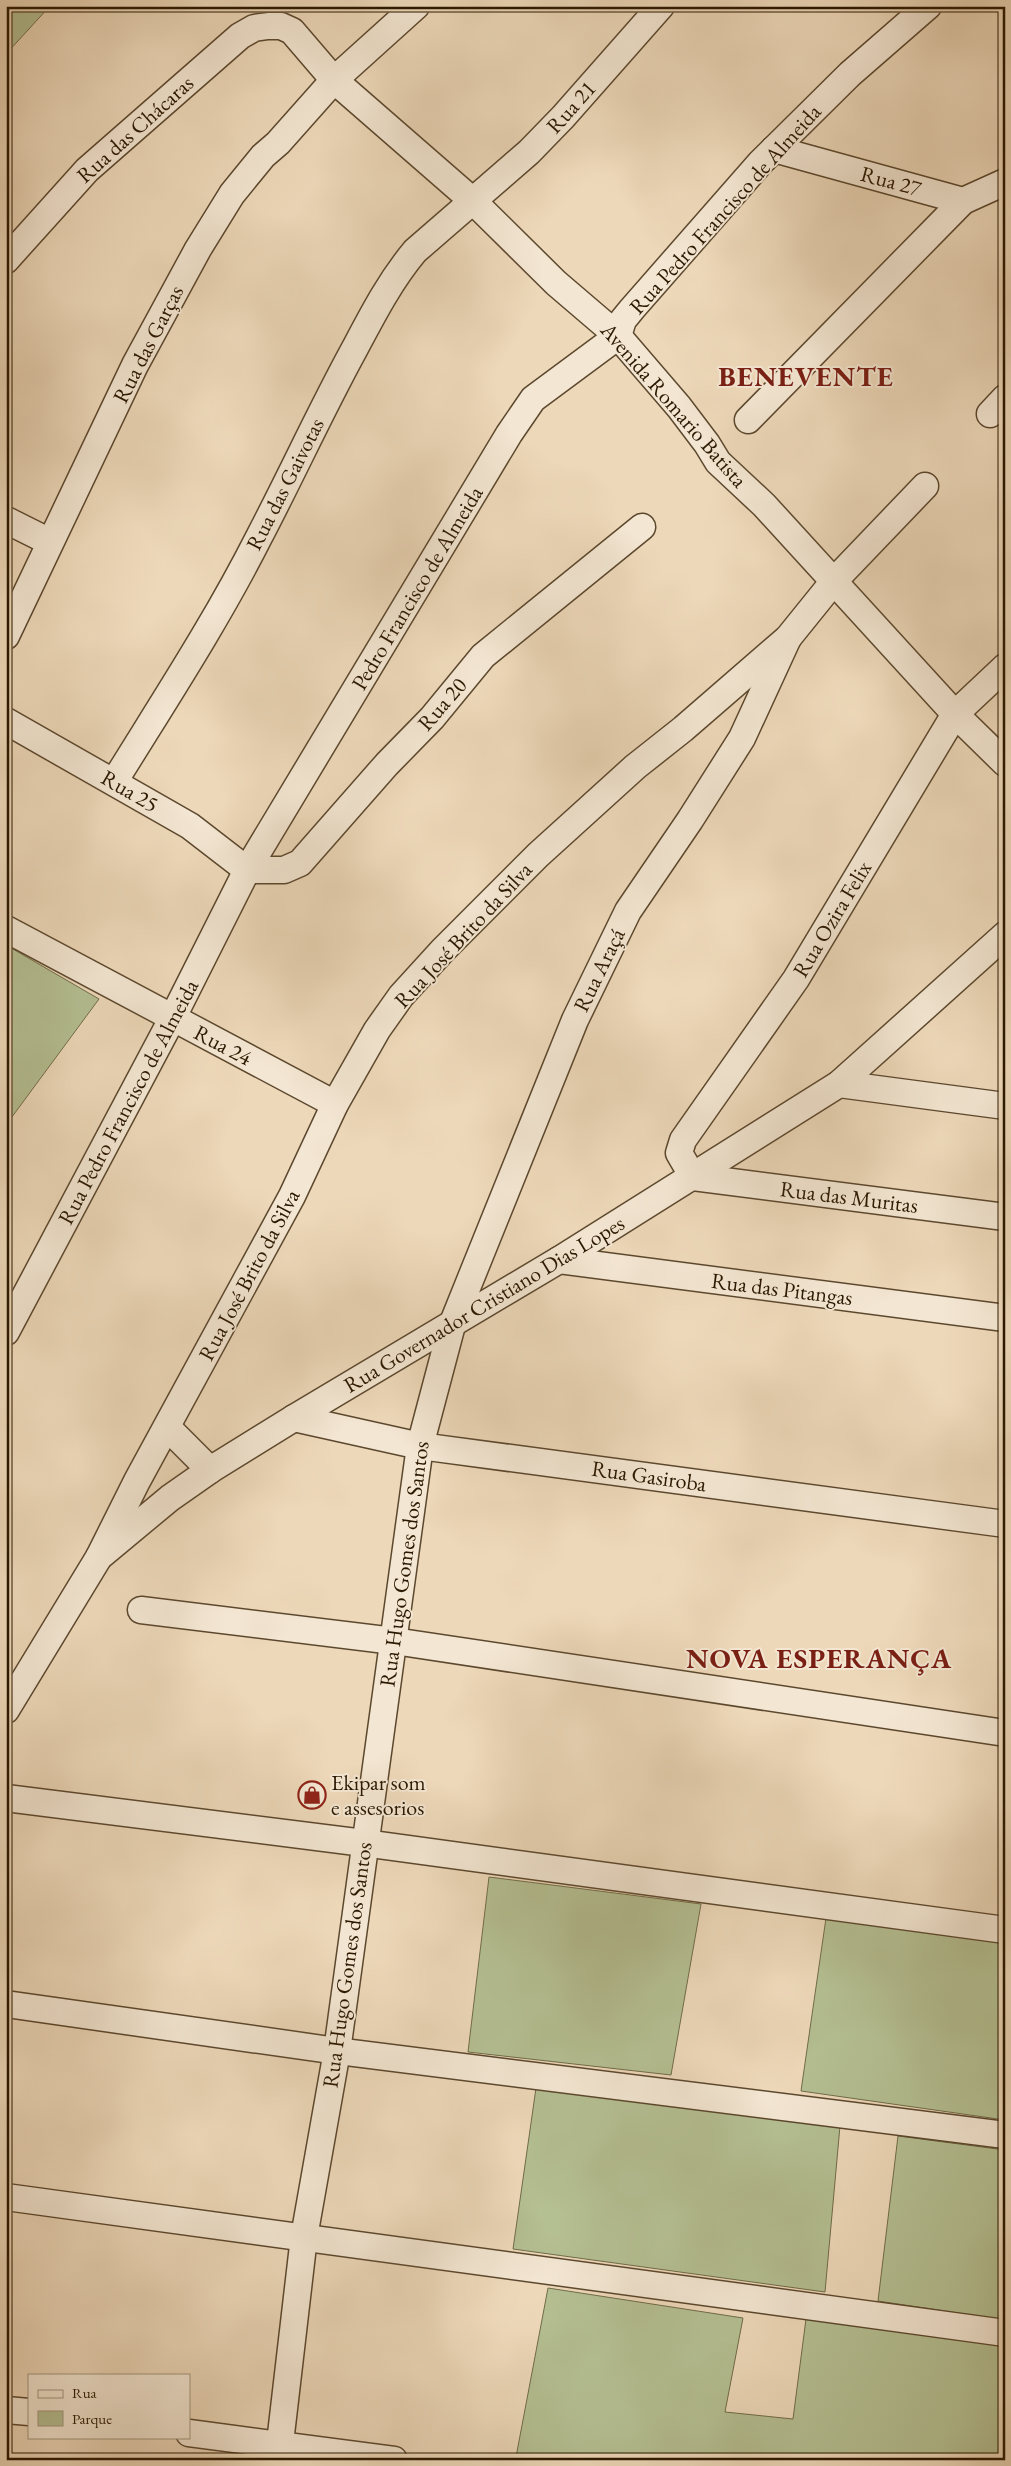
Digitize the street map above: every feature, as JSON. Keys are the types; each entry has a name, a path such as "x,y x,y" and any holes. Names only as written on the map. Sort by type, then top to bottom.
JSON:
{"street":[{"name":"Rua das Garças","path":"6,636 135,365 198,249 232,194 263,156 278,143 334,80 416,6"},
{"name":"Rua 21","path":"474,202 529,152 563,117 661,6"},
{"name":"Rua Pedro Francisco de Almeida","path":"618,336 624,320 632,309 774,149 850,74 928,6"},
{"name":"Avenida Romario Batista","path":"282,26 292,31 334,80 474,202 556,283 618,336 678,407 718,462 764,506 955,714 1005,763"},
{"name":"Rua das Chácaras","path":"6,260 87,170 240,36 254,28 282,26"},
{"name":"Rua 27","path":"774,149 963,201"},
{"path":"748,420 963,201 1005,182"},
{"name":"Rua das Gaivotas","path":"114,782 211,625 259,538 335,384 387,288 415,252 474,202"},
{"name":"Pedro Francisco de Almeida","path":"247,870 509,434 533,399 618,336"},
{"name":"Rua José Brito da Silva","path":"99,1557 137,1481 292,1196 334,1104 377,1030 401,996 442,951 538,855 635,767 683,729 788,638 834,581 925,486"},
{"path":"6,520 50,542"},
{"name":"Rua 20","path":"247,870 284,870 300,863 387,764 432,718 483,656 642,526"},
{"name":"Rua Araçá","path":"452,1325 574,1020 628,911 690,820 742,738 788,638"},
{"name":"Rua Ozira Felix","path":"692,1177 679,1153 684,1140 796,979 955,714 1005,667"},
{"name":"Rua 25","path":"6,721 190,826 247,870"},
{"name":"Rua Pedro Francisco de Almeida","path":"6,1332 172,1019 247,870"},
{"name":"Rua 24","path":"6,929 334,1104"},
{"name":"Rua Governador Cristiano Dias Lopes","path":"6,1710 99,1557 170,1498 210,1470 294,1418 559,1260 839,1084 1005,935"},
{"path":"839,1084 1005,1106"},
{"name":"Rua das Muritas","path":"692,1177 1005,1217"},
{"name":"Rua das Pitangas","path":"559,1260 1005,1318"},
{"name":"Rua Hugo Gomes dos Santos","path":"279,2453 304,2237 336,2051 420,1446 452,1325"},
{"name":"Rua Gasiroba","path":"294,1418 420,1446 1005,1524"},
{"path":"167,1427 210,1470"},
{"path":"141,1610 394,1641 1005,1733"},
{"path":"6,1798 364,1843 1005,1930"},
{"path":"6,2004 336,2051 1005,2135"},
{"path":"6,2197 1005,2333"},
{"path":"6,2410 28,2412"},
{"path":"190,2433 279,2453 394,2460"}],"green space":[{"path":"6,6 50,6 6,54"},
{"path":"6,945 99,999 6,1125"},
{"path":"489,1877 701,1904 671,2075 468,2052"},
{"path":"826,1918 1005,1941 1005,2120 801,2091"},
{"path":"536,2088 840,2126 825,2292 513,2249"},
{"path":"898,2136 1005,2150 1005,2320 878,2301"},
{"path":"548,2288 743,2318 725,2412 793,2419 806,2319 1005,2346 1005,2460 533,2460 516,2457"}],"place":[{"name":"Ekipar som e assesorios","path":"312,1795"}],"district":[{"name":"BENEVENTE","path":"806,376"},
{"name":"NOVA ESPERANÇA","path":"819,1658"}]}
